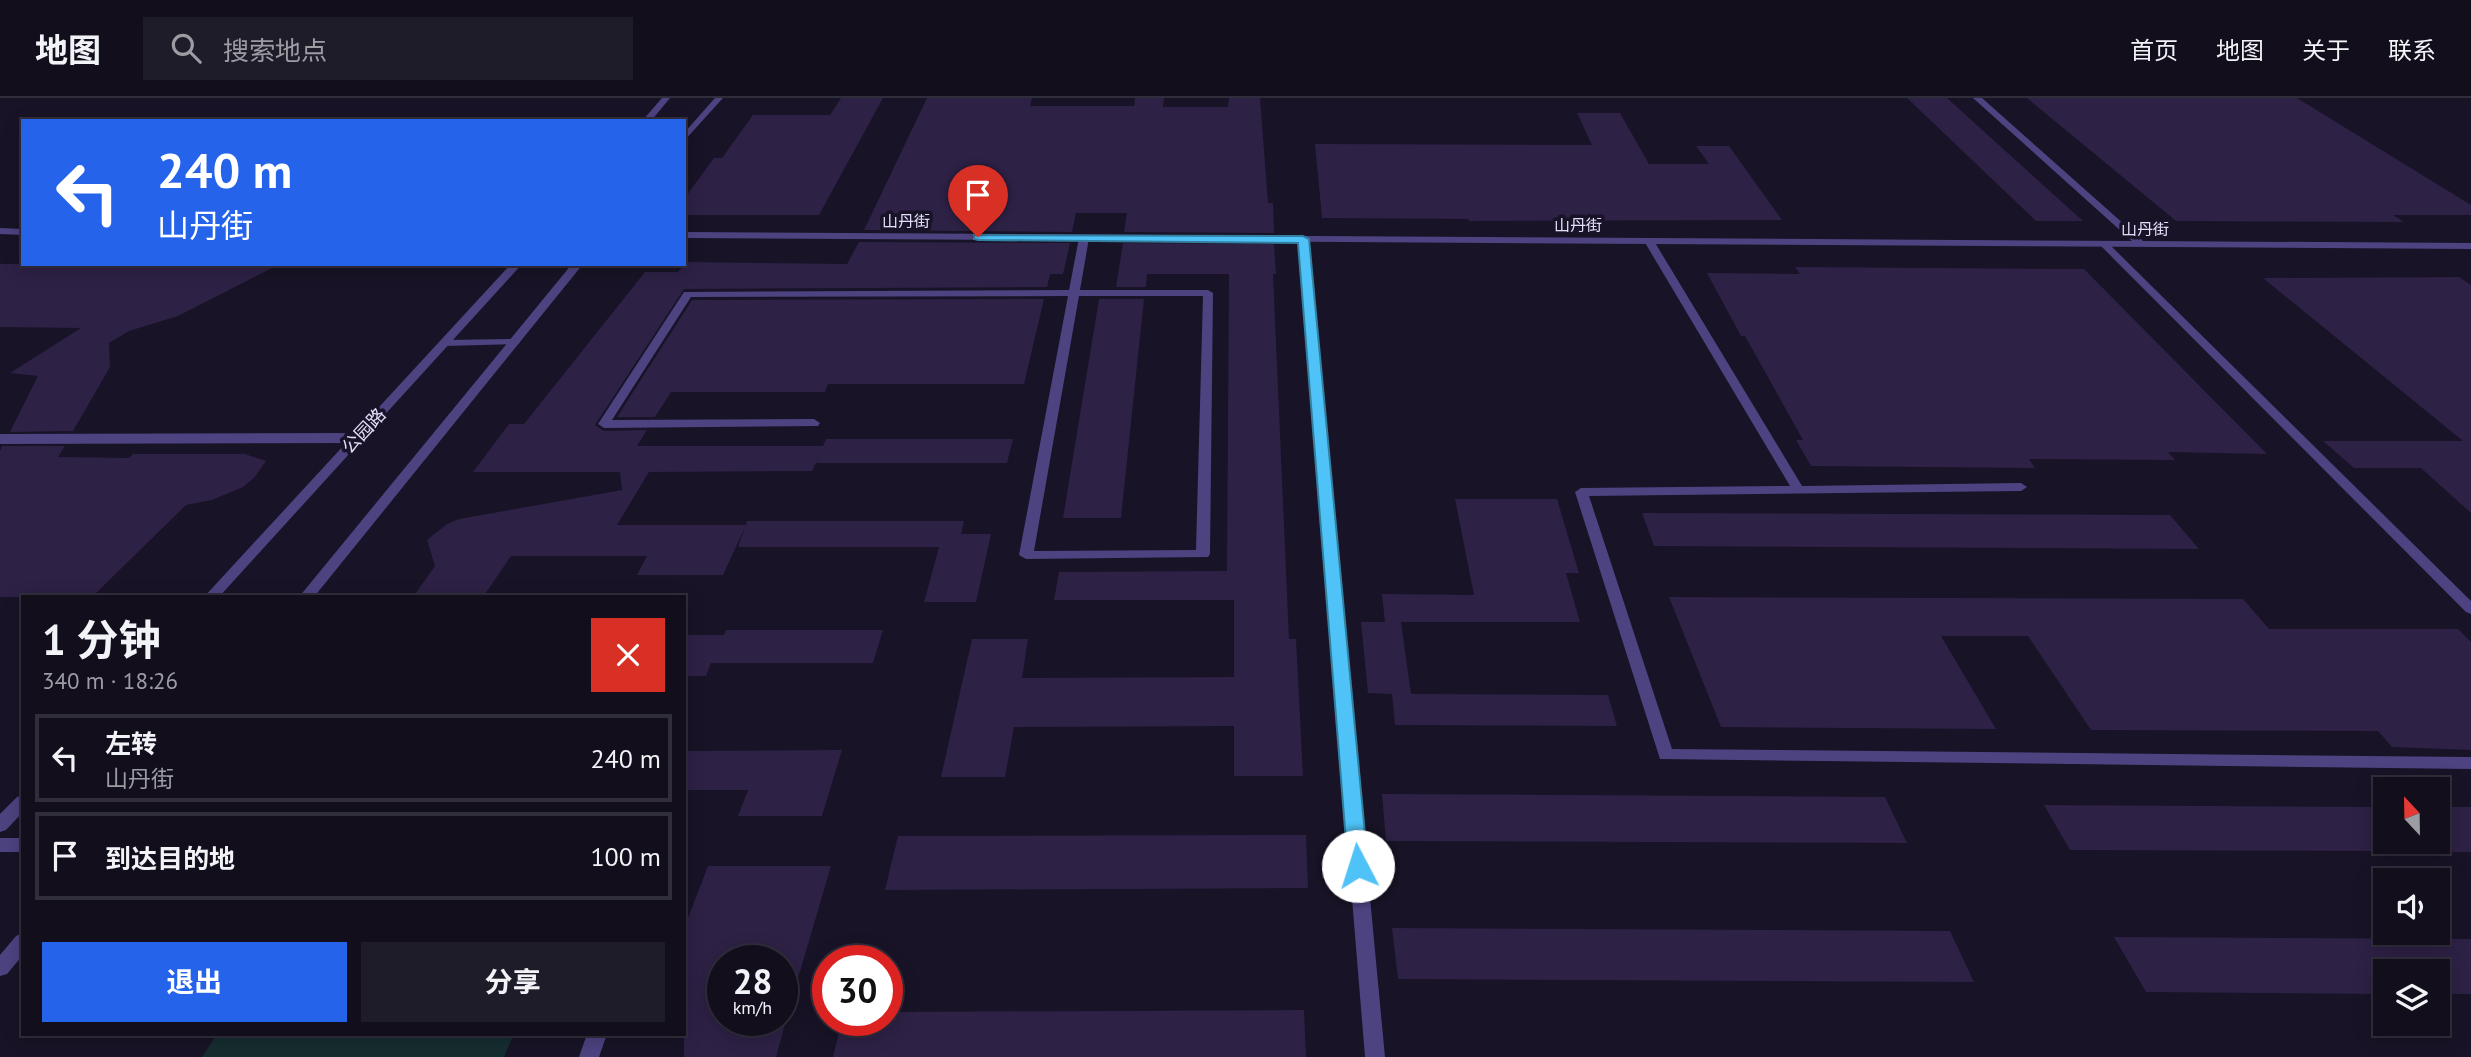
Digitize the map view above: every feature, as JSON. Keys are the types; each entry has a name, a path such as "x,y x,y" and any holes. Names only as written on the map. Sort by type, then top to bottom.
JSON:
{"street":[{"path":"648,119 666,98"},
{"path":"686,137 719,98"},
{"path":"1977,98 2141,244"},
{"path":"0,232 21,232"},
{"name":"山丹街","path":"686,235 2471,246"},
{"path":"814,423 604,424 688,295 1074,293 1208,292 1203,554 1026,555 1074,293 1084,238"},
{"path":"1303,239 1375,1057"},
{"path":"1648,241 1798,489"},
{"path":"2104,244 2471,609"},
{"name":"公园路","path":"213,595 515,266"},
{"path":"308,595 576,266"},
{"path":"445,343 514,342"},
{"path":"2021,487 1581,492 1666,755 2471,763"},
{"path":"0,825 21,803"},
{"path":"0,845 21,845"},
{"path":"0,968 21,943"},
{"path":"589,1057 596,1036"}],"lane":[{"path":"0,439 357,438"}],"green space":[{"path":"216,1036 513,1036 504,1057 202,1057"}],"building":[{"path":"841,98 883,98 819,215 686,215 686,196 714,158 722,158 753,115 830,115"},
{"path":"927,98 1032,98 1030,106 1134,106 1135,98 1164,98 1163,107 1228,107 1229,98 1260,98 1268,203 1273,203 1274,233 1124,232 1127,213 1076,213 1072,232 864,230"},
{"path":"1907,98 1947,98 2083,221 2036,221"},
{"path":"2027,98 2297,98 2471,205 2471,215 2393,215 2404,222 2176,221"},
{"path":"1577,113 1620,113 1649,164 1709,164 1696,146 1729,146 1782,220 1469,221 1322,218 1315,144 1592,145"},
{"path":"859,242 1070,243 1063,274 1050,274 1047,287 684,289 595,425 604,431 647,430 637,446 823,446 826,439 1013,439 1007,463 816,463 820,454 812,471 649,472 617,525 746,525 723,575 637,575 647,556 511,556 484,595 414,595 435,566 427,540 447,524 459,519 622,490 620,472 473,472 509,424 524,424 645,272 678,272 686,266 686,262 847,264"},
{"path":"1123,243 1274,244 1276,274 1273,274 1289,639 1296,639 1303,776 1234,776 1234,726 1014,727 1005,777 941,777 972,639 1028,639 1022,678 1234,677 1234,600 1054,600 1059,572 1227,571 1229,274 1147,274 1146,287 1116,287"},
{"path":"0,264 276,266 178,316 129,331 109,343 110,367 73,431 10,432 38,376 10,373 81,328 0,327"},
{"path":"1795,267 2084,269 2267,454 2168,452 2175,460 2029,459 2035,468 1811,466 1796,440 1803,440 1707,273 1800,274"},
{"path":"2459,277 2471,285 2471,513 2421,468 2354,468 2323,441 2463,441 2263,278"},
{"path":"1044,299 1024,384 828,384 825,392 671,392 655,417 617,417 692,300"},
{"path":"1099,299 1144,299 1121,518 1063,518"},
{"path":"2,446 65,446 58,457 129,458 133,454 245,454 266,461 254,478 243,487 212,500 186,505 94,595 0,597"},
{"path":"1455,499 1557,499 1579,573 1566,573 1580,622 1401,622 1411,694 1608,695 1617,726 1395,725 1392,694 1368,693 1361,622 1385,622 1382,594 1474,595"},
{"path":"1642,513 2170,515 2199,549 1654,546"},
{"path":"747,521 964,521 961,534 991,534 976,602 924,602 939,547 738,547"},
{"path":"1669,597 2243,599 2269,629 2458,629 2471,642 2471,750 2392,747 2378,731 2091,730 2028,636 1941,636 1996,729 1721,727"},
{"path":"726,630 883,630 873,663 711,663 706,676 686,676 686,635 724,635"},
{"path":"842,750 822,816 738,816 748,790 686,790 686,751"},
{"path":"1382,794 1885,797 1907,843 1386,841"},
{"path":"2044,805 2373,807 2373,851 2070,850"},
{"path":"2450,807 2471,807 2471,852 2450,852"},
{"path":"1306,835 1308,888 885,890 898,836"},
{"path":"708,866 831,866 798,978 798,945 707,945 707,1036 782,1036 776,1057 684,1057 686,923"},
{"path":"1392,928 1950,931 1974,982 1398,979"},
{"path":"2114,937 2373,938 2373,945 2450,945 2450,939 2471,939 2471,994 2450,994 2450,959 2373,959 2373,994 2146,992"},
{"path":"1304,1010 1306,1057 833,1057 838,1036 903,1036 903,1012"}],"route":[{"path":"978,237 1303,239 1358,866"}]}
